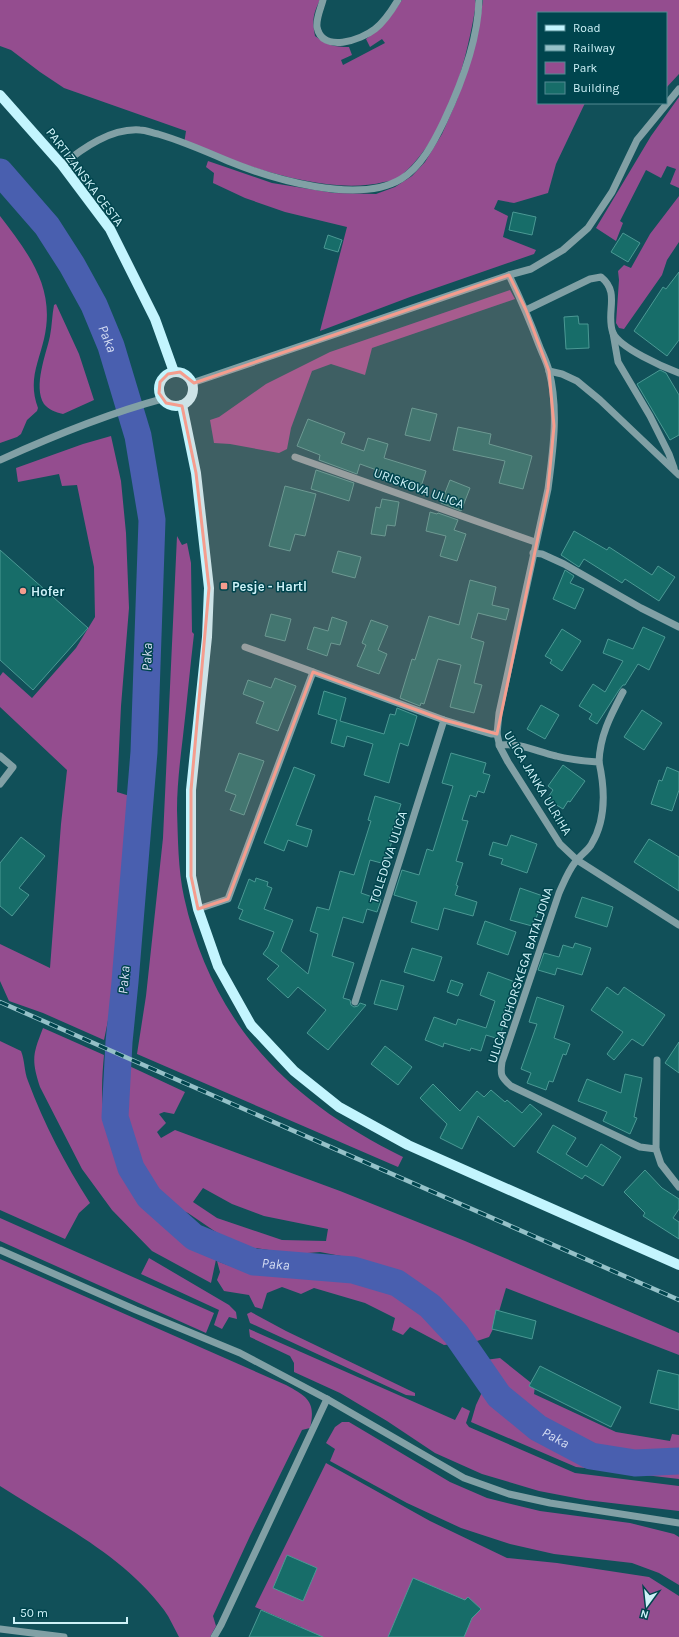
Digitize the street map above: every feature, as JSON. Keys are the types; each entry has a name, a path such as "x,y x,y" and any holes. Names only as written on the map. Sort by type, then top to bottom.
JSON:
{"main road":[{"name":"PARTIZANSKA CESTA","path":"0,95 62,165 110,229 155,319 174,372"},
{"path":"180,372 192,383 193,388 190,398 182,405 171,405 162,398 159,388 160,382 168,374 180,372"},
{"path":"182,405 196,473 209,588 207,637 191,790 191,876 198,909 218,966 251,1025 294,1071 339,1107 408,1145 679,1265"}],"street":[{"path":"324,0 318,17 317,27 321,36 329,41 338,43 352,41 376,29 398,0"},
{"path":"62,165 79,151 118,131 140,130 169,137 245,168 277,178 330,188 374,189 388,185 402,179 414,169 437,136 461,80 476,28 479,0"},
{"path":"667,104 679,89"},
{"path":"192,383 509,275 531,269 564,250 588,228 612,192 637,140 667,104"},
{"path":"497,734 499,713 535,542 548,490 552,455 553,400 549,371 526,310 509,275"},
{"path":"526,310 590,279 601,277 608,283 612,294 611,323 618,362 650,416 677,472"},
{"path":"613,334 630,349 643,357 679,373"},
{"path":"549,371 562,374 577,381 677,472"},
{"path":"0,460 59,433 162,398"},
{"name":"URISKOVA ULICA","path":"295,457 535,542"},
{"path":"533,553 542,554 564,564 641,608 679,627"},
{"name":"ULICA JANKA ULRIHA","path":"245,647 444,720 491,734 497,734 499,745 508,762 560,844 576,860 679,925"},
{"path":"198,909 228,899 313,672"},
{"path":"576,860 590,846 600,823 603,808 603,778 599,762 600,747 604,730 623,692"},
{"name":"TOLEDOVA ULICA","path":"355,1002 444,720"},
{"path":"499,745 522,745 558,757 599,762"},
{"path":"0,756 13,767 0,784"},
{"name":"ULICA POHORSKEGA BATALJONA","path":"576,860 559,893 502,1062 500,1074 511,1086 627,1142 640,1147 656,1149"},
{"path":"657,1060 656,1149 661,1164 679,1187"},
{"path":"0,1250 136,1310 240,1353 327,1399 464,1478 509,1494 550,1503 678,1523"},
{"path":"214,1637 222,1625 327,1399"},
{"path":"0,1629 64,1637"}],"highlighted area":[{"path":"509,275 526,310 549,371 554,426 548,489 497,734 444,720 313,672 228,899 198,909 191,876 191,790 209,588 196,473 182,406 166,403 159,393 160,382 168,374 180,372 194,383"}],"green space":[{"path":"0,0 320,0 314,17 315,36 323,42 331,45 349,47 352,55 341,60 343,65 385,43 382,39 370,47 366,39 378,30 394,12 402,0 475,0 476,4 468,46 456,88 448,109 427,147 405,172 392,181 361,185 336,185 310,182 283,176 184,144 186,131 64,88 11,50 0,46"},
{"path":"483,0 679,0 679,74 667,87 667,12 537,12 537,104 585,104 556,164 548,193 514,203 498,200 494,209 508,216 503,237 536,250 534,254 410,297 320,331 347,227 285,212 245,198 213,183 214,173 206,167 208,161 272,183 334,193 376,194 395,187 412,176 425,162 442,134 457,100 478,33"},
{"path":"679,97 679,188 670,184 676,169 667,166 661,178 646,170 620,221 623,223 616,241 596,228 651,136"},
{"path":"679,196 679,242 667,260 662,275 624,329 619,328 616,323 619,280 618,271 624,265 631,268 650,234"},
{"path":"0,216 21,244 37,273 43,288 47,321 34,381 35,398 38,408 37,411 27,420 21,434 0,443"},
{"path":"510,290 515,299 372,348 365,375 331,364 312,371 291,428 287,449 279,453 230,444 214,443 210,420 219,417 266,384 330,352"},
{"path":"56,304 79,354 94,400 63,414 48,408 44,404 41,397 40,388 41,370 50,336 54,305"},
{"path":"111,436 121,481 126,533 129,608 121,706 117,792 133,797 113,996 104,1040 43,1013 9,1001 0,981 0,944 50,968 61,824 67,770 0,707 0,676 3,672 32,698 76,648 95,617 94,567 77,485 62,486 59,474 18,482 16,468 83,444"},
{"path":"177,536 182,545 187,543 191,563 192,632 194,634 178,783 178,843 184,897 197,942 214,983 236,1020 261,1054 291,1084 325,1111 362,1135 403,1157 398,1167 137,1054 146,996 163,838"},
{"path":"43,1028 104,1055 102,1101 104,1116 105,1123 119,1162 138,1197 164,1226 197,1247 217,1255 211,1283 152,1251 112,1210 82,1169 40,1087 35,1070 35,1051"},
{"path":"0,1041 21,1051 27,1077 41,1113 72,1174 90,1203 79,1213 65,1239 0,1210"},
{"path":"125,1064 185,1092 174,1114 164,1112 159,1114 166,1123 157,1132 161,1138 175,1130 340,1191 465,1241 679,1333 679,1355 506,1288 495,1325 489,1337 474,1342 431,1294 409,1278 357,1259 320,1252 295,1254 235,1245 188,1213 171,1206 157,1192 139,1163 129,1136 125,1112","holes":["203,1188 232,1204 264,1216 328,1229 326,1241 282,1240 217,1218 193,1202"]},
{"path":"0,1218 214,1313 206,1333 0,1241"},
{"path":"149,1258 229,1305 236,1312 237,1319 229,1317 222,1329 214,1325 219,1310 141,1274"},
{"path":"0,1259 286,1385 305,1397 311,1406 312,1419 310,1428 302,1430 250,1536 213,1616 216,1626 210,1637 179,1637 164,1610 129,1572 88,1541 0,1486"},
{"path":"217,1261 245,1270 275,1276 294,1277 334,1275 372,1281 388,1287 416,1306 455,1344 444,1345 410,1327 403,1335 392,1330 395,1318 365,1303 314,1288 301,1294 282,1287 267,1293 262,1309 255,1307 249,1295 224,1291 217,1280 220,1272"},
{"path":"251,1312 286,1331 415,1393 415,1396 406,1395 250,1323 247,1314"},
{"path":"249,1329 455,1420 462,1407 470,1411 466,1423 469,1427 575,1473 679,1486 679,1511 586,1500 539,1491 482,1474 435,1453 387,1421 340,1393 294,1372 294,1363 290,1356 250,1337"},
{"path":"500,1358 535,1386 534,1394 616,1432 670,1441 672,1434 679,1435 679,1455 651,1456 611,1450 590,1443 550,1424 515,1400 501,1386 485,1360"},
{"path":"484,1388 491,1399 533,1433 571,1454 623,1469 639,1471 679,1467 679,1479 576,1467 471,1422 476,1405"},
{"path":"342,1422 349,1422 450,1482 487,1498 540,1511 630,1523 674,1534 679,1537 679,1585 659,1573 632,1563 554,1554 510,1544 461,1528 407,1503 330,1461 335,1449 326,1443 335,1427"},
{"path":"326,1463 430,1521 507,1558 557,1563 649,1577 679,1596 679,1637 298,1637 301,1627 255,1607"}],"building":[{"path":"513,212 536,217 532,235 509,230"},
{"path":"623,233 640,243 628,262 611,252"},
{"path":"328,235 342,240 338,252 324,248"},
{"path":"679,272 679,340 667,356 634,331 663,287 666,289"},
{"path":"578,316 579,324 588,324 589,348 566,349 564,317"},
{"path":"660,370 666,373 679,395 679,435 670,440 637,384"},
{"path":"412,408 437,414 430,441 405,435"},
{"path":"308,419 345,433 341,443 364,451 368,438 388,444 384,458 426,471 420,490 394,482 396,477 360,464 357,474 319,460 320,455 297,446"},
{"path":"458,427 491,434 489,444 532,456 523,489 499,483 505,461 453,450"},
{"path":"316,470 354,483 349,501 311,489"},
{"path":"450,480 470,488 461,511 441,503"},
{"path":"285,486 316,494 305,536 295,534 290,551 269,546"},
{"path":"382,499 399,502 395,526 387,525 385,536 371,534 376,507 380,508"},
{"path":"430,512 438,513 458,520 454,530 466,534 457,561 440,556 446,536 426,531"},
{"path":"574,531 607,550 609,547 652,575 658,566 675,577 659,601 625,579 622,583 584,559 579,567 561,555"},
{"name":"Hofer","path":"0,550 88,628 33,690 0,660"},
{"path":"338,551 361,557 355,578 332,572"},
{"path":"565,570 574,576 570,583 584,589 575,609 553,599"},
{"path":"470,580 496,587 492,605 509,609 506,620 478,613 471,638 484,642 474,683 482,685 474,713 450,707 461,665 438,659 424,704 421,703 420,706 400,698 412,659 415,660 429,616 459,625"},
{"path":"271,614 291,619 285,641 265,636"},
{"path":"332,617 347,622 340,645 331,643 327,656 307,649 314,627 328,631"},
{"path":"371,620 388,626 378,650 387,654 379,674 357,666 366,645 362,643"},
{"path":"643,627 665,637 649,670 638,664 597,724 589,719 592,714 579,706 593,684 605,692 623,661 603,653 608,639 633,649"},
{"path":"562,629 581,641 562,671 550,663 552,660 545,656"},
{"path":"275,678 296,686 278,731 256,723 264,702 243,694 248,680 271,688"},
{"path":"324,691 346,698 340,721 384,734 390,714 395,715 397,708 417,716 408,746 400,743 389,783 364,775 373,744 347,736 344,747 331,743 337,720 318,714"},
{"path":"541,705 559,715 545,739 527,729"},
{"path":"642,710 662,723 644,750 624,737"},
{"path":"239,753 264,761 244,815 230,810 236,795 225,791"},
{"path":"451,753 486,763 483,773 490,775 484,793 478,791 476,797 470,795 462,820 468,821 456,861 463,863 456,885 458,886 455,895 477,902 473,916 444,908 438,930 411,922 417,902 394,895 402,870 419,875 427,849 433,851 453,786 442,783"},
{"path":"563,765 585,781 563,809 547,799 553,790 548,786"},
{"path":"294,767 315,775 296,825 312,830 307,847 288,840 284,851 264,843"},
{"path":"667,767 679,772 679,790 672,811 651,804 659,780 662,781"},
{"path":"375,796 401,804 389,840 392,841 385,864 370,860 361,893 381,900 377,912 367,909 363,923 343,917 332,956 354,963 343,998 350,1000 351,1005 354,1007 358,1006 360,1003 366,1005 328,1050 307,1033 326,1010 298,987 288,998 267,979 279,966 263,954 268,947 274,932 239,919 243,910 238,908 249,879 255,882 256,878 268,882 267,886 272,888 264,909 293,920 281,951 308,974 318,934 310,931 317,907 329,910 340,871 354,875 371,821 368,820"},
{"path":"511,835 537,844 527,873 501,864 503,859 489,855 493,842 507,846"},
{"path":"21,837 45,856 19,888 29,895 12,916 0,906 0,863"},
{"path":"649,839 679,857 679,891 634,862"},
{"path":"520,888 543,896 536,919 534,918 532,926 510,920"},
{"path":"582,897 613,907 607,927 575,917"},
{"path":"485,921 516,932 508,955 477,944"},
{"path":"575,943 591,948 582,975 557,968 555,975 538,970 544,953 559,957 563,945 573,948"},
{"path":"412,948 442,957 434,981 404,972"},
{"path":"488,972 515,982 503,1014 506,1016 499,1039 486,1035 481,1051 471,1048 470,1051 444,1043 443,1047 425,1040 434,1017 456,1025 458,1019 486,1028 495,1001 480,995"},
{"path":"381,980 404,986 397,1010 374,1004"},
{"path":"451,980 463,984 458,996 447,992"},
{"path":"607,987 618,995 624,987 665,1015 643,1046 632,1039 614,1060 607,1054 623,1032 591,1010"},
{"path":"537,997 564,1006 554,1038 570,1044 566,1055 563,1054 553,1082 549,1081 546,1090 527,1083 531,1073 521,1069 537,1024 529,1022"},
{"path":"679,1042 679,1073 665,1063"},
{"path":"385,1046 412,1067 398,1085 371,1064"},
{"path":"625,1074 642,1078 634,1117 637,1118 630,1134 603,1121 607,1112 578,1101 587,1079 621,1093"},
{"path":"433,1084 460,1111 477,1091 484,1097 491,1090 505,1102 507,1100 522,1113 530,1104 542,1114 514,1147 478,1116 462,1149 440,1138 447,1124 420,1098"},
{"path":"553,1125 576,1138 566,1154 587,1167 601,1144 621,1157 603,1186 585,1175 582,1179 537,1152"},
{"path":"645,1170 662,1188 679,1199 679,1209 673,1218 679,1222 679,1239 643,1216 645,1213 624,1192"},
{"path":"496,1310 536,1321 532,1339 492,1329"},
{"path":"540,1366 621,1407 611,1427 529,1386"},
{"path":"658,1370 679,1375 679,1410 650,1403"},
{"path":"287,1555 317,1568 303,1601 273,1588"},
{"path":"413,1578 465,1600 468,1597 481,1609 472,1618 464,1637 388,1637"},
{"path":"261,1610 323,1637 249,1637"}],"waterway":[{"name":"Paka","path":"0,172 47,226 72,265 94,305 111,346 138,436 152,520 144,752 119,1042 115,1117 131,1168 149,1197 194,1237 254,1262 353,1270 397,1283 430,1306 456,1334 499,1396 538,1428 591,1456 635,1463 679,1461"}],"railway":[{"path":"0,1002 679,1300"}],"place":[{"name":"Pesje - Hartl","path":"224,586"},
{"name":"Hofer","path":"23,591"}]}
